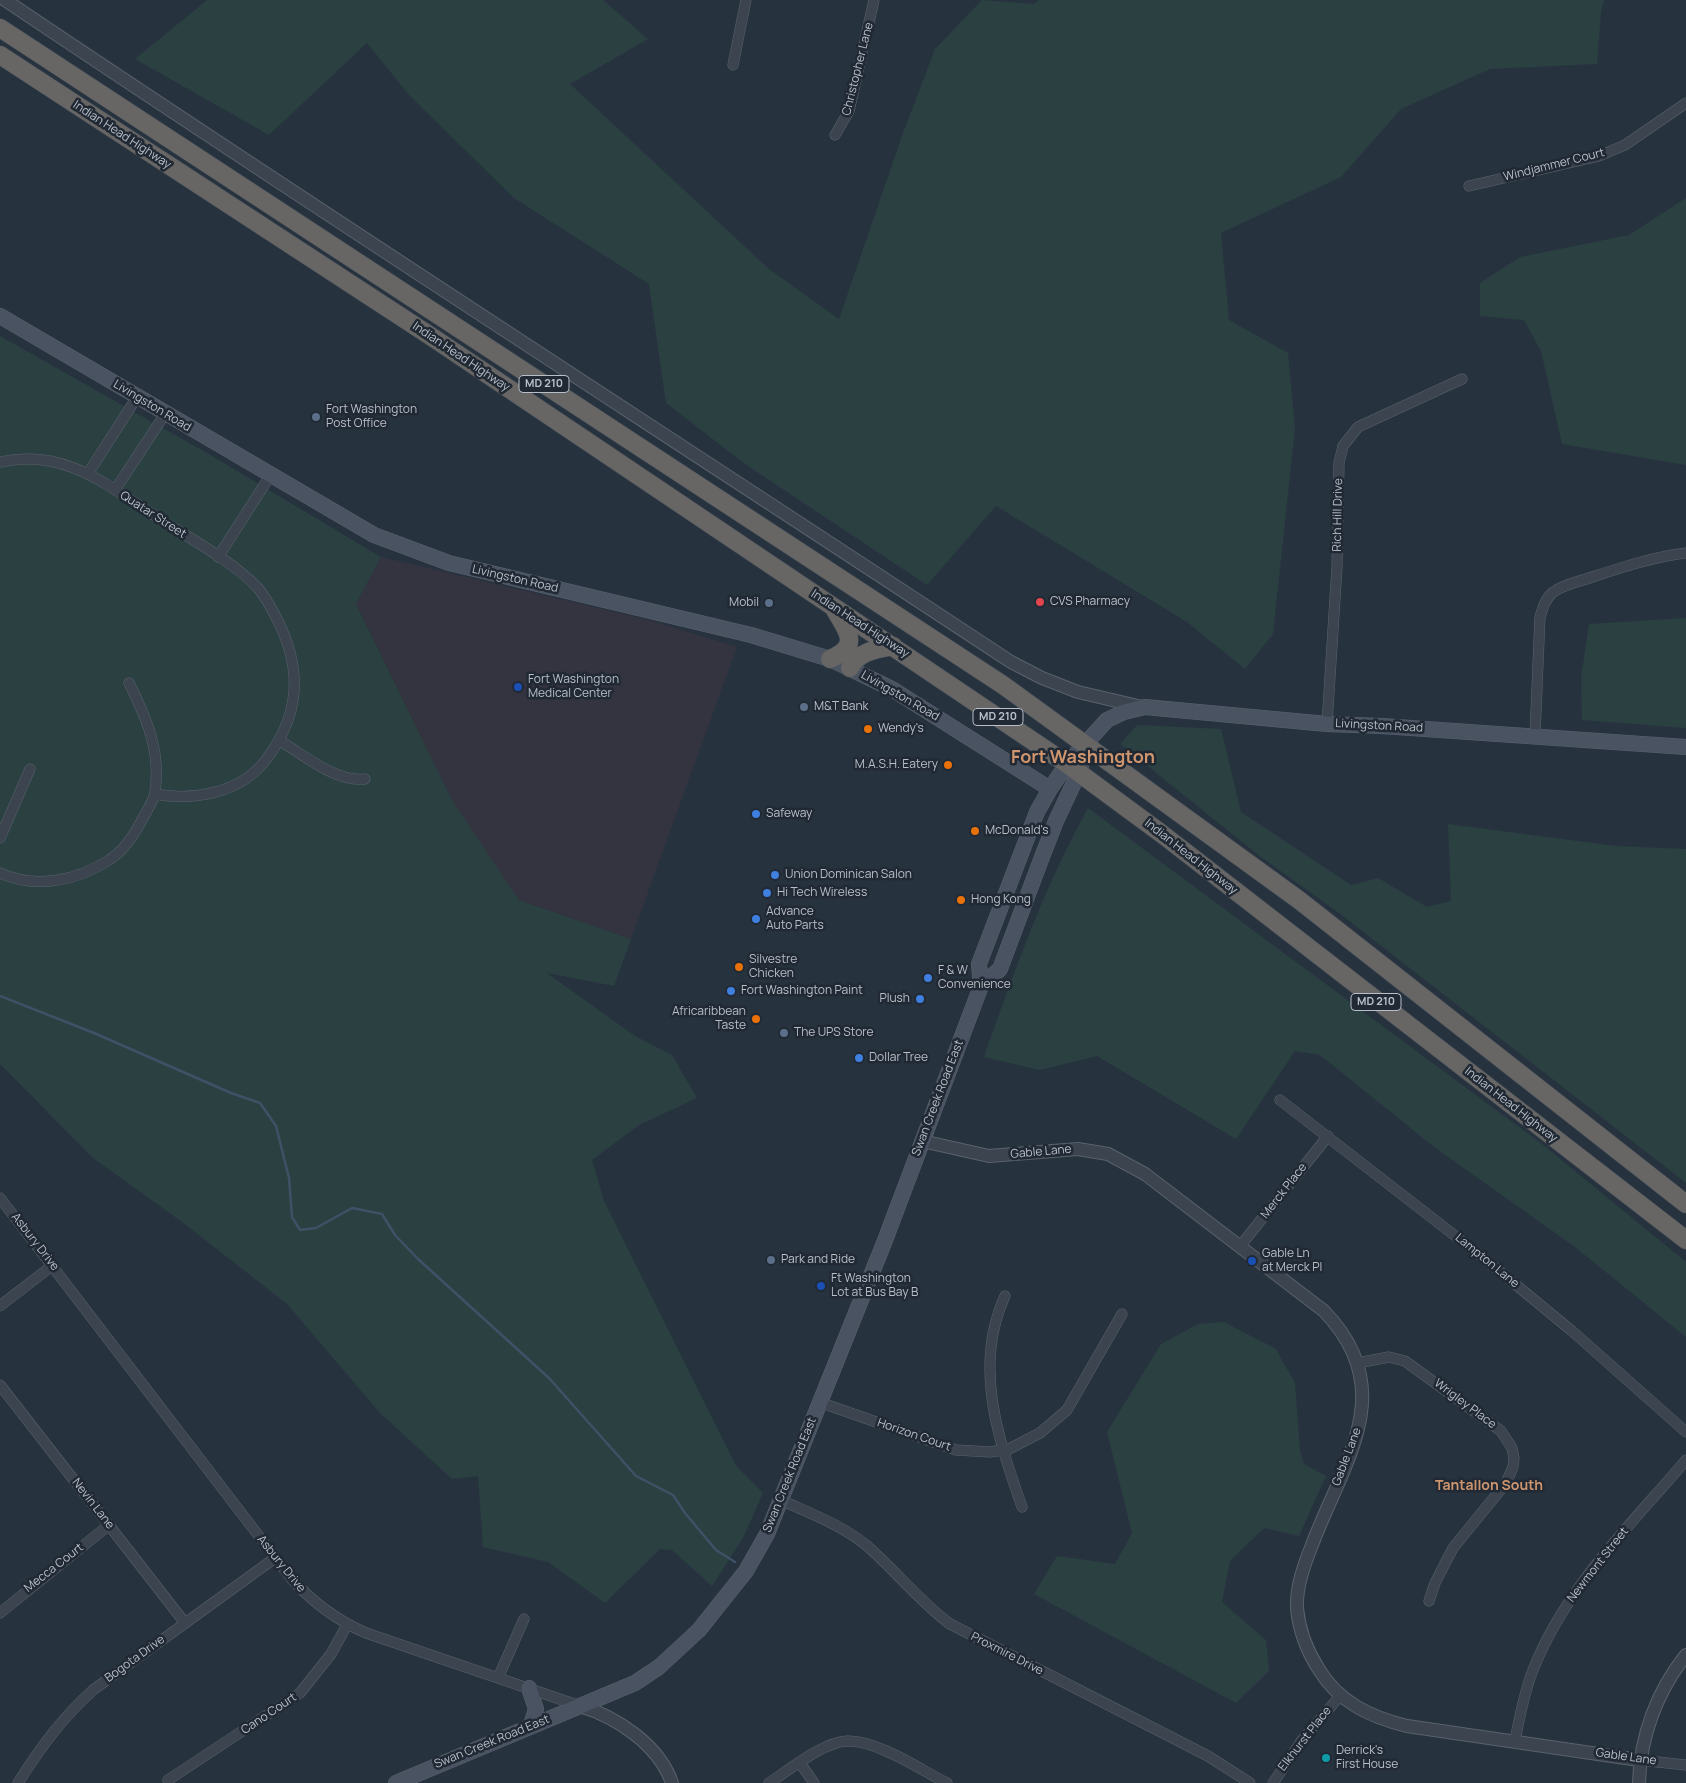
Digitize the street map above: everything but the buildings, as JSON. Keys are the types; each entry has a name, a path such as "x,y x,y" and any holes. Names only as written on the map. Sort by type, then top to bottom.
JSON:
{"highway":[{"name":"Indian Head Highway","path":"0,28 995,680 1322,918 1686,1204"},
{"name":"Indian Head Highway","path":"0,55 432,337 1073,768 1686,1240"},
{"path":"830,659 840,654 850,642 850,635 834,608"},
{"path":"850,668 859,657 893,646"}],"main road":[{"name":"Livingston Road","path":"0,316 356,526 419,553 478,570 758,637 830,659 899,694 1050,789"},
{"name":"Livingston Road","path":"1085,746 1107,720 1124,712 1145,707 1327,724 1535,735 1686,747"},
{"name":"Swan Creek Road East","path":"980,986 1000,969 1073,768 1085,746"},
{"name":"Swan Creek Road East","path":"396,1783 635,1683 677,1652 699,1630 746,1570 767,1534 781,1500 922,1141 980,986 979,964 1037,812 1050,789 1073,768"},
{"path":"528,1688 536,1709 531,1726"}],"street":[{"path":"5,0 229,150 1011,662 1042,678 1078,692 1145,707"},
{"path":"733,65 746,0"},
{"name":"Christopher Lane","path":"835,135 849,111 874,0"},
{"name":"Windjammer Court","path":"1470,186 1599,156 1625,146 1686,103"},
{"name":"Rich Hill Drive","path":"1327,724 1337,567 1339,463 1343,446 1358,427 1462,379"},
{"path":"89,472 137,397"},
{"path":"115,490 165,414"},
{"name":"Quatar Street","path":"0,462 31,457 61,462 89,472 218,557 257,588 272,608 288,645 294,671 294,700 280,741 259,768 240,782 211,794 176,798 155,794"},
{"path":"218,557 270,476"},
{"path":"1535,735 1540,617 1544,604 1550,595 1561,588 1629,565 1662,556 1686,553"},
{"path":"0,873 15,880 44,882 78,876 110,860 135,833 155,794 157,756 152,733 129,683"},
{"path":"280,741 335,774 351,780 365,779"},
{"path":"0,838 30,769"},
{"name":"Lampton Lane","path":"1280,1100 1476,1252 1572,1331 1686,1432"},
{"name":"Merck Place","path":"1241,1245 1328,1136"},
{"name":"Gable Lane","path":"922,1141 989,1156 1067,1148 1092,1150 1108,1154 1145,1174 1241,1245 1324,1311 1341,1331 1357,1363 1362,1384 1360,1426 1308,1556 1298,1592 1297,1608 1303,1640 1309,1654 1323,1678 1340,1696 1383,1720 1407,1726 1515,1740 1639,1760 1686,1765"},
{"name":"Asbury Drive","path":"0,1198 302,1591 325,1611 347,1624 599,1712 639,1738 668,1770 672,1783"},
{"path":"0,1306 53,1265"},
{"path":"1006,1296 997,1314 989,1364 990,1391 1002,1451 1022,1507"},
{"name":"Horizon Court","path":"819,1402 956,1450 1002,1451 1018,1446 1040,1433 1067,1410 1122,1314"},
{"name":"Wrigley Place","path":"1357,1363 1389,1357 1405,1361 1501,1431 1512,1448 1513,1467 1506,1483 1453,1548 1435,1583 1429,1600"},
{"name":"Nevin Lane","path":"0,1385 185,1623"},
{"name":"Newmont Street","path":"1515,1740 1532,1672 1554,1624 1592,1568 1686,1460"},
{"name":"Proxmire Drive","path":"781,1500 860,1541 926,1606 950,1624 1208,1756 1250,1783"},
{"name":"Mecca Court","path":"0,1612 109,1526"},
{"name":"Bogota Drive","path":"18,1783 37,1752 67,1714 108,1679 275,1558"},
{"path":"498,1678 524,1619"},
{"name":"Cano Court","path":"168,1780 300,1693 331,1654 347,1624"},
{"path":"1638,1783 1639,1760 1649,1722 1672,1673 1686,1655"},
{"name":"Elkhurst Place","path":"1273,1783 1302,1740 1340,1696"},
{"path":"769,1783 826,1748 846,1741 884,1751 947,1783"},
{"path":"800,1763 814,1783"}],"shaded area":[{"path":"381,557 649,620 737,647 631,939 519,900 451,798 356,604"}],"green space":[{"path":"207,0 603,0 648,39 570,84 769,269 839,319 903,133 935,49 982,0 1034,4 1039,0 1604,0 1601,12 1597,64 1490,69 1401,109 1341,177 1221,233 1229,320 1288,353 1295,428 1273,634 1245,669 1187,622 996,506 927,585 745,464 666,403 649,284 514,198 409,95 367,43 269,135 135,59"},
{"path":"1686,198 1686,465 1562,444 1541,351 1524,320 1480,316 1480,283 1520,257 1629,235"},
{"path":"0,336 207,453 381,557 356,604 451,798 519,900 631,939 614,986 547,973 635,1036 672,1055 697,1098 639,1125 592,1160 604,1201 736,1466 763,1493 743,1538 712,1586 672,1550 660,1549 605,1603 548,1562 483,1547 478,1476 452,1479 380,1413 287,1304 182,1222 93,1158 0,1064"},
{"path":"1686,618 1686,728 1582,720 1581,678 1589,624"},
{"path":"1137,725 1221,729 1241,812 1351,885 1378,878 1427,907 1451,901 1448,824 1616,846 1686,849 1686,1183 1339,913 1257,854 1120,744"},
{"path":"1088,808 1542,1144 1686,1262 1686,1337 1575,1247 1434,1147 1320,1055 1295,1051 1236,1139 1097,1056 1040,1070 984,1057 1018,962 1044,899 1057,868"},
{"path":"1224,1322 1276,1349 1295,1383 1300,1450 1304,1464 1326,1476 1299,1536 1264,1528 1230,1561 1222,1602 1266,1640 1269,1671 1236,1703 1034,1594 1057,1556 1115,1564 1132,1533 1107,1432 1161,1344 1198,1324"}],"waterway":[{"path":"0,996 94,1033 231,1093 260,1103 276,1126 289,1178 292,1217 300,1230 316,1228 352,1208 382,1214 395,1235 418,1259 549,1378 636,1476 673,1495 685,1513 716,1550 735,1562"}],"place":[{"name":"Fort Washington Post Office","path":"316,417"},
{"name":"CVS Pharmacy","path":"1040,602"},
{"name":"Mobil","path":"769,603"},
{"name":"Fort Washington Medical Center","path":"518,687"},
{"name":"M&T Bank","path":"804,707"},
{"name":"Wendy's","path":"868,729"},
{"name":"M.A.S.H. Eatery","path":"948,765"},
{"name":"Safeway","path":"756,814"},
{"name":"McDonald's","path":"975,831"},
{"name":"Union Dominican Salon","path":"775,875"},
{"name":"Hi Tech Wireless","path":"767,893"},
{"name":"Hong Kong","path":"961,900"},
{"name":"Advance Auto Parts","path":"756,919"},
{"name":"Silvestre Chicken","path":"739,967"},
{"name":"F & W Convenience","path":"928,978"},
{"name":"Fort Washington Paint","path":"731,991"},
{"name":"Plush","path":"920,999"},
{"name":"Africaribbean Taste","path":"756,1019"},
{"name":"The UPS Store","path":"784,1033"},
{"name":"Dollar Tree","path":"859,1058"},
{"name":"Park and Ride","path":"771,1260"},
{"name":"Gable Ln at Merck Pl","path":"1252,1261"},
{"name":"Ft Washington Lot at Bus Bay B","path":"821,1286"},
{"name":"Derrick's First House","path":"1326,1758"}],"district":[{"name":"Fort Washington","path":"1083,758"},
{"name":"Tantallon South","path":"1489,1486"}]}
